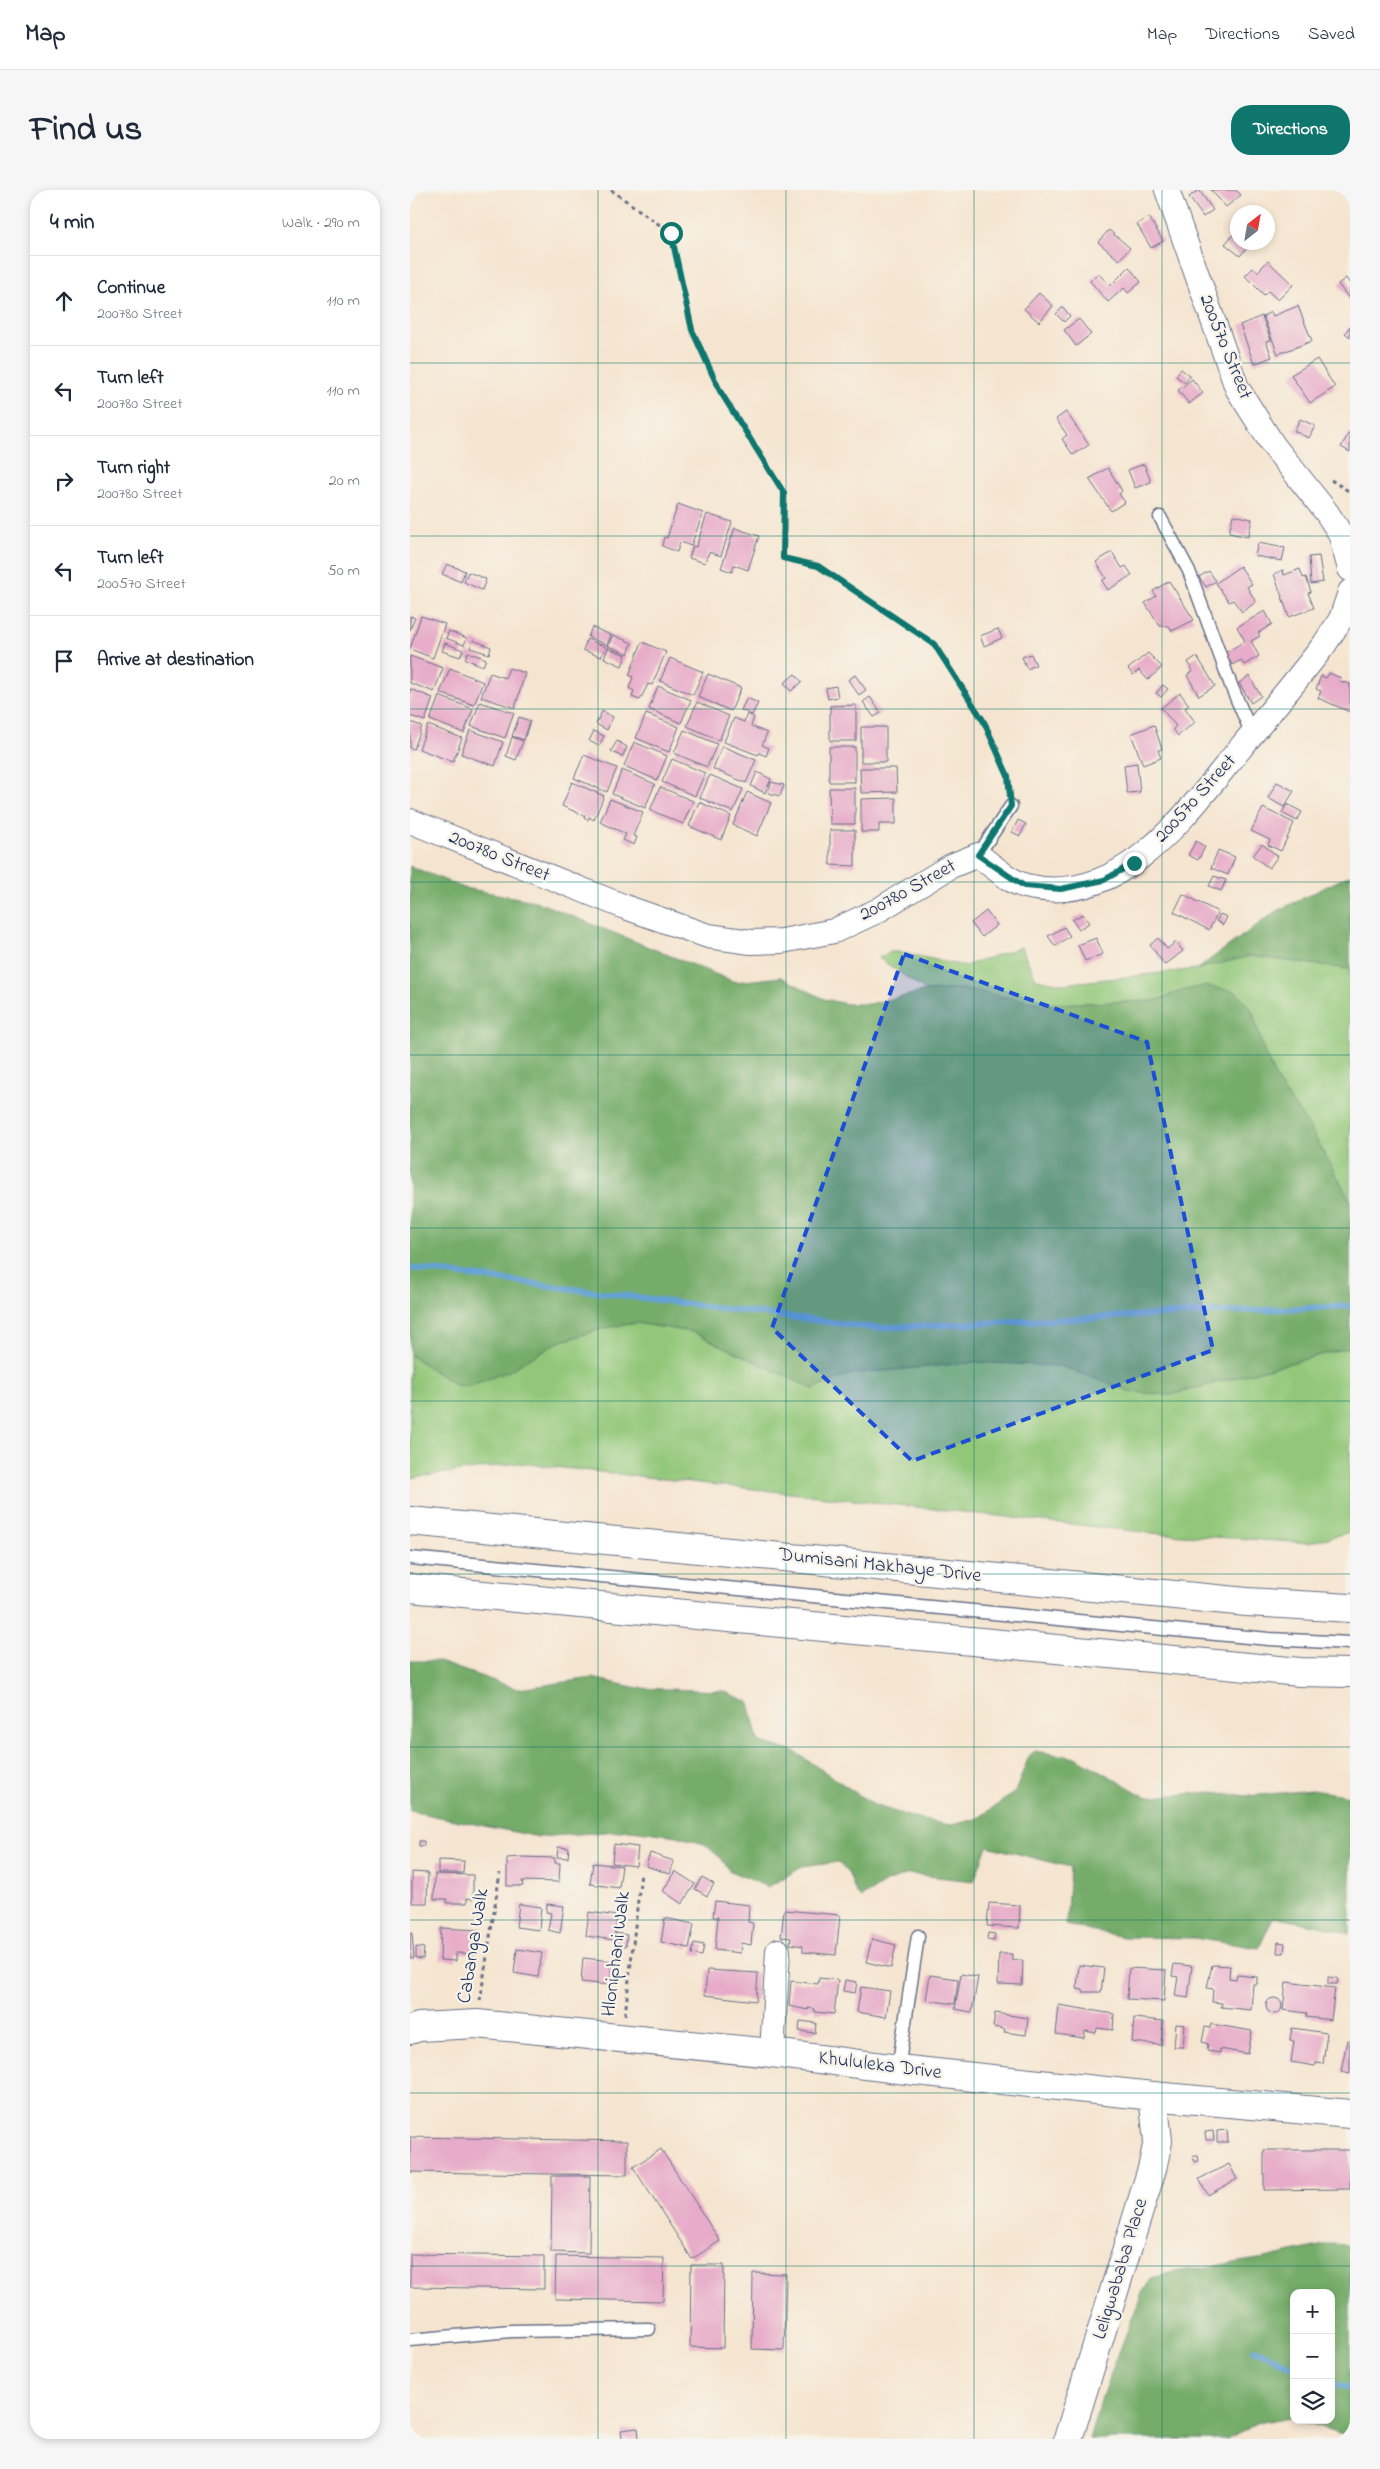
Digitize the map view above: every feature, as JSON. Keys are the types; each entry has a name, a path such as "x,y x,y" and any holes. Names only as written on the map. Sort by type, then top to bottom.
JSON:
{"main road":[{"name":"Dumisani Makhaye Drive","path":"410,1521 1247,1602 1350,1608"},
{"path":"410,1588 1300,1672 1350,1674"},
{"name":"Khululeka Drive","path":"410,2030 419,2027 477,2024 772,2053 898,2069 1153,2096 1350,2114"},
{"name":"Leligwababa Place","path":"1068,2439 1152,2169 1158,2141 1153,2096"}],"street":[{"name":"200570 Street","path":"1167,190 1237,388 1273,445 1327,513 1340,533 1350,569"},
{"name":"200570 Street","path":"978,855 1024,886 1061,889 1104,880 1134,863 1176,827 1324,645 1341,619 1350,592"},
{"name":"200780 Street","path":"410,821 625,907 708,936 751,942 782,941 834,931 877,911 951,866 978,855"},
{"path":"772,2053 778,1951"}],"lane":[{"path":"1160,516 1189,571 1232,688 1252,734"},
{"name":"200780 Street","path":"978,855 1011,806"},
{"path":"410,1558 1260,1638 1350,1643"},
{"path":"898,2069 918,1936"},
{"path":"410,2340 511,2331 649,2328"}],"path":[{"path":"611,190 671,233 692,330 720,391 784,493 783,558 818,566 934,644 984,722 1008,776 1011,806"},
{"name":"Cabanga Walk","path":"477,2024 500,1872"},
{"name":"Hloniphani Walk","path":"622,2038 641,1873"}],"highlighted area":[{"path":"904,954 1147,1042 1213,1350 912,1461 772,1328"}],"green space":[{"path":"410,866 464,888 535,901 735,982 781,977 824,999 847,1004 869,1004 926,991 960,989 1044,1004 1155,1001 1181,991 1203,986 1235,991 1252,1010 1265,1055 1280,1086 1308,1125 1350,1200 1350,1347 1170,1395 1132,1392 1061,1366 977,1362 850,1374 813,1389 693,1332 636,1323 605,1328 556,1343 507,1372 469,1386 455,1385 410,1355"},
{"path":"1350,875 1350,969 1250,956 1197,969 1275,912"},
{"path":"1021,947 1036,979 1062,984 1197,969 1250,956 1350,969 1350,1200 1308,1125 1280,1086 1265,1055 1252,1010 1181,991 1155,1001 1044,1004 960,989 926,991 879,958 891,952 898,952 965,966"},
{"path":"636,1323 693,1332 813,1389 850,1374 977,1362 1061,1366 1132,1392 1170,1395 1350,1347 1350,1532 1309,1543 1151,1533 519,1463 410,1478 410,1355 507,1372 556,1343 605,1328"},
{"path":"410,1661 436,1661 518,1689 592,1678 638,1688 723,1691 749,1702 758,1741 795,1752 874,1805 918,1819 951,1825 977,1819 1015,1792 1029,1756 1035,1751 1077,1758 1146,1797 1212,1792 1248,1796 1313,1790 1350,1796 1350,1934 1339,1930 1273,1917 1259,1948 1194,1938 1123,1937 1066,1925 1070,1867 987,1846 974,1881 909,1874 886,1882 861,1898 854,1888 847,1871 838,1862 802,1867 768,1887 730,1871 721,1858 704,1844 677,1836 631,1830 539,1837 410,1811"},
{"path":"1328,2244 1350,2245 1350,2436 1311,2424 1335,2424 1335,2289 1290,2289 1290,2417 1258,2423 1227,2439 1089,2439 1104,2391 1142,2293 1151,2279 1174,2272 1265,2258"}],"building":[{"path":"1199,190 1213,210 1203,217 1189,197"},
{"path":"1211,190 1236,190 1241,195 1226,207"},
{"path":"1149,217 1163,241 1151,248 1137,224"},
{"path":"1109,230 1130,248 1119,260 1098,242"},
{"path":"1230,238 1230,248 1225,244"},
{"path":"1232,250 1245,250 1240,256"},
{"path":"1268,261 1293,285 1278,300 1268,291 1264,295 1245,276 1253,268 1257,272"},
{"path":"1129,267 1141,282 1128,293 1124,288 1108,302 1090,281 1098,273 1110,286"},
{"path":"1346,278 1350,284 1350,300 1338,284"},
{"path":"1039,293 1053,306 1039,322 1024,309"},
{"path":"1298,306 1312,341 1278,354 1263,316 1271,312 1273,316"},
{"path":"1063,307 1070,316 1064,322 1056,314"},
{"path":"1262,316 1271,340 1266,341 1272,357 1254,364 1240,325"},
{"path":"1079,319 1091,334 1076,346 1064,330"},
{"path":"1350,326 1350,337 1345,333"},
{"path":"1317,359 1335,387 1310,403 1291,375"},
{"path":"1181,369 1190,376 1185,383 1176,376"},
{"path":"1192,379 1203,393 1189,404 1178,390"},
{"path":"1066,412 1089,445 1073,455 1062,439 1067,435 1056,419"},
{"path":"1300,419 1315,426 1309,438 1294,431"},
{"path":"1350,431 1350,452 1341,447"},
{"path":"1144,464 1151,482 1135,488 1128,470"},
{"path":"1108,468 1122,491 1119,494 1125,502 1111,511 1089,479"},
{"path":"678,504 703,513 691,546 680,542 677,552 662,546 664,537 667,538"},
{"path":"707,514 732,522 721,556 709,552 705,563 689,558 693,546 696,547"},
{"path":"1233,515 1252,519 1248,537 1229,533"},
{"path":"735,528 759,536 748,570 734,565 732,572 721,568"},
{"path":"1258,543 1285,548 1282,561 1255,556"},
{"path":"1112,552 1122,568 1126,566 1132,575 1108,590 1102,581 1106,578 1096,562"},
{"path":"1319,556 1323,582 1311,584 1309,557"},
{"path":"447,564 465,571 461,582 442,574"},
{"path":"1240,566 1252,584 1247,587 1256,602 1242,612 1233,600 1229,602 1216,583"},
{"path":"1300,569 1303,578 1306,577 1311,592 1308,593 1314,608 1289,617 1274,574 1283,570 1284,575"},
{"path":"1209,571 1216,581 1206,587 1199,577"},
{"path":"468,572 486,579 482,590 464,582"},
{"path":"1169,581 1194,620 1172,631 1169,626 1160,626 1145,603 1156,596 1153,591"},
{"path":"1265,611 1272,624 1258,633 1260,636 1251,641 1259,656 1244,665 1241,660 1232,665 1225,653 1245,641 1237,627"},
{"path":"410,616 415,618 410,630"},
{"path":"421,616 445,624 433,658 410,649"},
{"path":"592,627 611,635 607,645 588,637"},
{"path":"998,629 1002,638 984,646 980,636"},
{"path":"449,631 467,638 464,645 446,638"},
{"path":"613,635 632,643 628,654 608,646"},
{"path":"587,639 606,647 601,657 583,650"},
{"path":"473,640 491,647 489,654 470,648"},
{"path":"642,642 666,652 652,685 648,684 640,700 632,697 634,691 629,688 633,677 629,675"},
{"path":"445,643 463,650 460,657 442,651"},
{"path":"608,648 626,655 622,666 604,658"},
{"path":"468,652 486,659 483,666 465,659"},
{"path":"1148,653 1162,667 1148,680 1139,670 1133,675 1128,669"},
{"path":"1031,654 1036,665 1027,669 1022,657"},
{"path":"410,656 443,668 434,692 410,683"},
{"path":"1197,656 1215,686 1199,696 1187,675 1193,671 1188,662"},
{"path":"670,658 703,672 693,695 660,681"},
{"path":"450,668 483,682 474,705 440,693"},
{"path":"509,668 525,673 515,708 481,697 490,673 505,678"},
{"path":"1329,673 1341,678 1339,681 1350,684 1350,712 1318,698 1321,691 1316,689 1321,676 1326,678"},
{"path":"708,674 741,688 731,711 698,697"},
{"path":"795,674 802,682 791,691 784,683"},
{"path":"855,675 866,690 859,695 848,680"},
{"path":"1249,676 1261,696 1251,703 1239,683"},
{"path":"1163,685 1168,689 1161,697 1156,693"},
{"path":"658,686 691,700 681,723 649,709"},
{"path":"836,686 838,697 828,699 826,688"},
{"path":"410,689 433,698 425,721 410,716"},
{"path":"1180,693 1189,705 1185,708 1195,722 1178,736 1173,729 1176,726 1161,708"},
{"path":"439,696 473,709 464,733 430,720"},
{"path":"870,697 881,713 874,717 863,702"},
{"path":"747,698 758,703 752,715 741,710"},
{"path":"480,702 514,713 505,738 471,726"},
{"path":"697,702 729,716 719,740 687,726"},
{"path":"856,705 856,741 830,741 830,706"},
{"path":"602,711 613,717 607,730 596,724"},
{"path":"646,714 679,727 669,752 636,738"},
{"path":"747,714 754,717 751,726 767,733 762,745 769,748 766,756 759,753 758,755 724,742 734,718 744,722"},
{"path":"519,717 530,721 524,740 512,736"},
{"path":"410,722 422,726 414,749 410,748"},
{"path":"428,725 462,738 453,762 419,749"},
{"path":"1154,725 1162,749 1158,750 1161,758 1143,765 1131,734"},
{"path":"861,727 886,727 886,762 861,762"},
{"path":"470,730 503,742 495,766 461,754"},
{"path":"684,730 717,744 707,767 674,753"},
{"path":"594,731 604,736 599,746 589,741"},
{"path":"512,737 523,741 516,760 506,756"},
{"path":"617,741 627,747 622,757 611,751"},
{"path":"634,742 667,756 657,780 624,766"},
{"path":"722,746 756,760 746,783 713,769"},
{"path":"829,747 855,747 855,782 829,782"},
{"path":"584,755 617,768 607,792 574,778"},
{"path":"672,759 705,773 695,796 662,782"},
{"path":"1137,763 1140,792 1127,793 1124,765"},
{"path":"860,768 896,768 897,792 861,793"},
{"path":"622,770 655,784 645,808 612,794"},
{"path":"757,772 771,779 765,793 751,786"},
{"path":"710,775 743,789 733,812 700,798"},
{"path":"572,782 604,796 594,820 589,817 588,820 584,818 585,816 562,806"},
{"path":"771,782 784,785 780,796 768,793"},
{"path":"1277,782 1294,791 1284,807 1268,798"},
{"path":"660,787 693,801 683,824 650,810"},
{"path":"829,788 855,788 855,824 830,824"},
{"path":"747,792 771,803 757,836 733,825"},
{"path":"896,798 896,824 879,824 879,832 861,832 861,799"},
{"path":"610,799 643,812 633,836 637,837 634,845 623,840 626,834 600,822"},
{"path":"699,802 731,816 721,840 689,826"},
{"path":"1287,804 1302,812 1297,821 1282,813"},
{"path":"1263,808 1294,823 1281,851 1268,845 1270,840 1251,831"},
{"path":"1018,820 1026,824 1020,836 1012,832"},
{"path":"830,830 855,830 855,866 830,865"},
{"path":"1196,841 1205,847 1198,860 1188,855"},
{"path":"1262,844 1278,856 1269,868 1253,856"},
{"path":"1218,850 1235,857 1228,875 1211,868"},
{"path":"1214,876 1226,880 1221,891 1209,886"},
{"path":"1183,894 1218,912 1209,930 1174,912"},
{"path":"986,911 997,925 982,937 971,923"},
{"path":"1083,914 1089,923 1079,929 1072,920"},
{"path":"1220,914 1227,917 1223,925 1216,921"},
{"path":"1064,927 1070,936 1055,946 1048,936"},
{"path":"1096,938 1103,954 1085,961 1078,945"},
{"path":"1158,938 1167,949 1176,942 1183,951 1165,965 1150,945"},
{"path":"419,1841 424,1841 424,1846 419,1846"},
{"path":"614,1844 638,1847 636,1866 612,1863"},
{"path":"558,1847 569,1848 568,1858 557,1857"},
{"path":"650,1853 674,1861 670,1874 646,1866"},
{"path":"507,1858 555,1858 555,1863 560,1863 559,1882 522,1881 523,1886 507,1886"},
{"path":"438,1860 464,1861 463,1873 438,1873"},
{"path":"593,1863 622,1866 619,1888 590,1884"},
{"path":"675,1871 695,1884 682,1904 663,1891"},
{"path":"412,1872 428,1873 427,1903 412,1903"},
{"path":"435,1874 473,1875 473,1899 467,1898 467,1903 447,1903 447,1899 434,1899"},
{"path":"702,1877 714,1884 707,1896 695,1889"},
{"path":"715,1901 749,1905 748,1922 753,1923 751,1945 741,1943 740,1953 715,1950 718,1917 713,1917"},
{"path":"989,1903 1020,1905 1019,1928 987,1926"},
{"path":"519,1904 541,1907 539,1930 516,1927"},
{"path":"547,1904 564,1906 560,1933 548,1930 551,1913 546,1912"},
{"path":"784,1910 840,1915 836,1955 803,1952 803,1946 790,1944 791,1938 781,1937"},
{"path":"589,1912 617,1916 614,1940 586,1936"},
{"path":"665,1918 694,1924 689,1948 661,1942"},
{"path":"441,1928 479,1930 478,1954 456,1953 456,1961 440,1960"},
{"path":"412,1933 414,1958 410,1958 410,1934"},
{"path":"616,1933 627,1935 626,1946 615,1945"},
{"path":"988,1933 995,1934 994,1941 987,1940"},
{"path":"872,1939 896,1945 891,1968 866,1962"},
{"path":"1278,1942 1285,1943 1284,1953 1277,1953"},
{"path":"694,1943 704,1945 702,1956 692,1954"},
{"path":"416,1947 424,1948 423,1959 416,1958"},
{"path":"517,1949 542,1953 538,1977 514,1973"},
{"path":"999,1954 1012,1954 1012,1960 1023,1961 1022,1985 998,1984"},
{"path":"583,1958 612,1961 610,1985 581,1982"},
{"path":"1174,1964 1192,1966 1188,1998 1175,1996 1178,1977 1172,1976"},
{"path":"1079,1965 1104,1968 1101,1992 1083,1992 1083,1990 1077,1989"},
{"path":"1212,1965 1230,1966 1229,1978 1236,1979 1237,1975 1257,1977 1257,1984 1253,1984 1251,2010 1221,2007 1222,2003 1212,2002 1213,1989 1207,1988"},
{"path":"1129,1968 1166,1970 1164,2001 1127,1999"},
{"path":"707,1970 758,1973 756,2001 705,1995"},
{"path":"961,1974 978,1977 972,2012 955,2009"},
{"path":"930,1975 958,1979 955,2004 926,2000"},
{"path":"1328,1977 1338,1978 1337,1984 1328,1984"},
{"path":"819,1978 838,1980 834,2014 815,2012 815,2009 808,2008 808,2010 789,2006 791,1981 818,1984"},
{"path":"845,1980 857,1982 855,1993 843,1991"},
{"path":"1286,1982 1335,1988 1331,2020 1306,2017 1307,2013 1283,2010"},
{"path":"861,1987 890,1991 886,2017 857,2012"},
{"path":"1274,1998 1282,2006 1274,2014 1266,2006"},
{"path":"1059,2005 1114,2014 1113,2030 1097,2028 1096,2033 1085,2031 1084,2038 1056,2034"},
{"path":"995,2013 1028,2018 1026,2035 1004,2032 1005,2029 993,2027"},
{"path":"1134,2018 1163,2021 1161,2045 1132,2042"},
{"path":"800,2021 816,2023 815,2033 799,2031"},
{"path":"1176,2024 1185,2025 1183,2047 1174,2047"},
{"path":"1211,2024 1252,2031 1248,2054 1220,2049 1220,2053 1207,2051 1208,2044 1202,2042 1205,2027 1210,2028"},
{"path":"1292,2028 1327,2033 1323,2064 1316,2063 1315,2066 1291,2062 1294,2041 1290,2040"},
{"path":"1347,2040 1350,2041 1350,2074 1341,2072"},
{"path":"1227,2130 1228,2142 1217,2142 1217,2131"},
{"path":"1213,2131 1214,2140 1206,2140 1205,2132"},
{"path":"410,2137 627,2141 627,2175 410,2172"},
{"path":"661,2149 720,2241 692,2259 633,2167"},
{"path":"1264,2150 1350,2150 1350,2189 1264,2190"},
{"path":"1193,2156 1198,2156 1199,2161 1194,2162"},
{"path":"1229,2164 1237,2179 1208,2195 1199,2179"},
{"path":"552,2176 590,2176 589,2253 551,2252"},
{"path":"410,2254 544,2256 544,2289 410,2287"},
{"path":"556,2256 664,2258 663,2301 555,2299"},
{"path":"691,2265 724,2265 723,2348 690,2347"},
{"path":"753,2273 786,2274 784,2350 752,2349"},
{"path":"638,2428 639,2439 622,2439 621,2430"}],"waterway":[{"path":"410,1268 875,1328 1350,1306"},
{"path":"1254,2350 1290,2365"},
{"path":"1335,2384 1350,2388"}],"route":[{"path":"671,233 692,330 720,391 784,493 783,558 818,566 934,644 984,722 1008,776 1011,806 978,855 1024,886 1061,889 1104,880 1134,863"}]}
